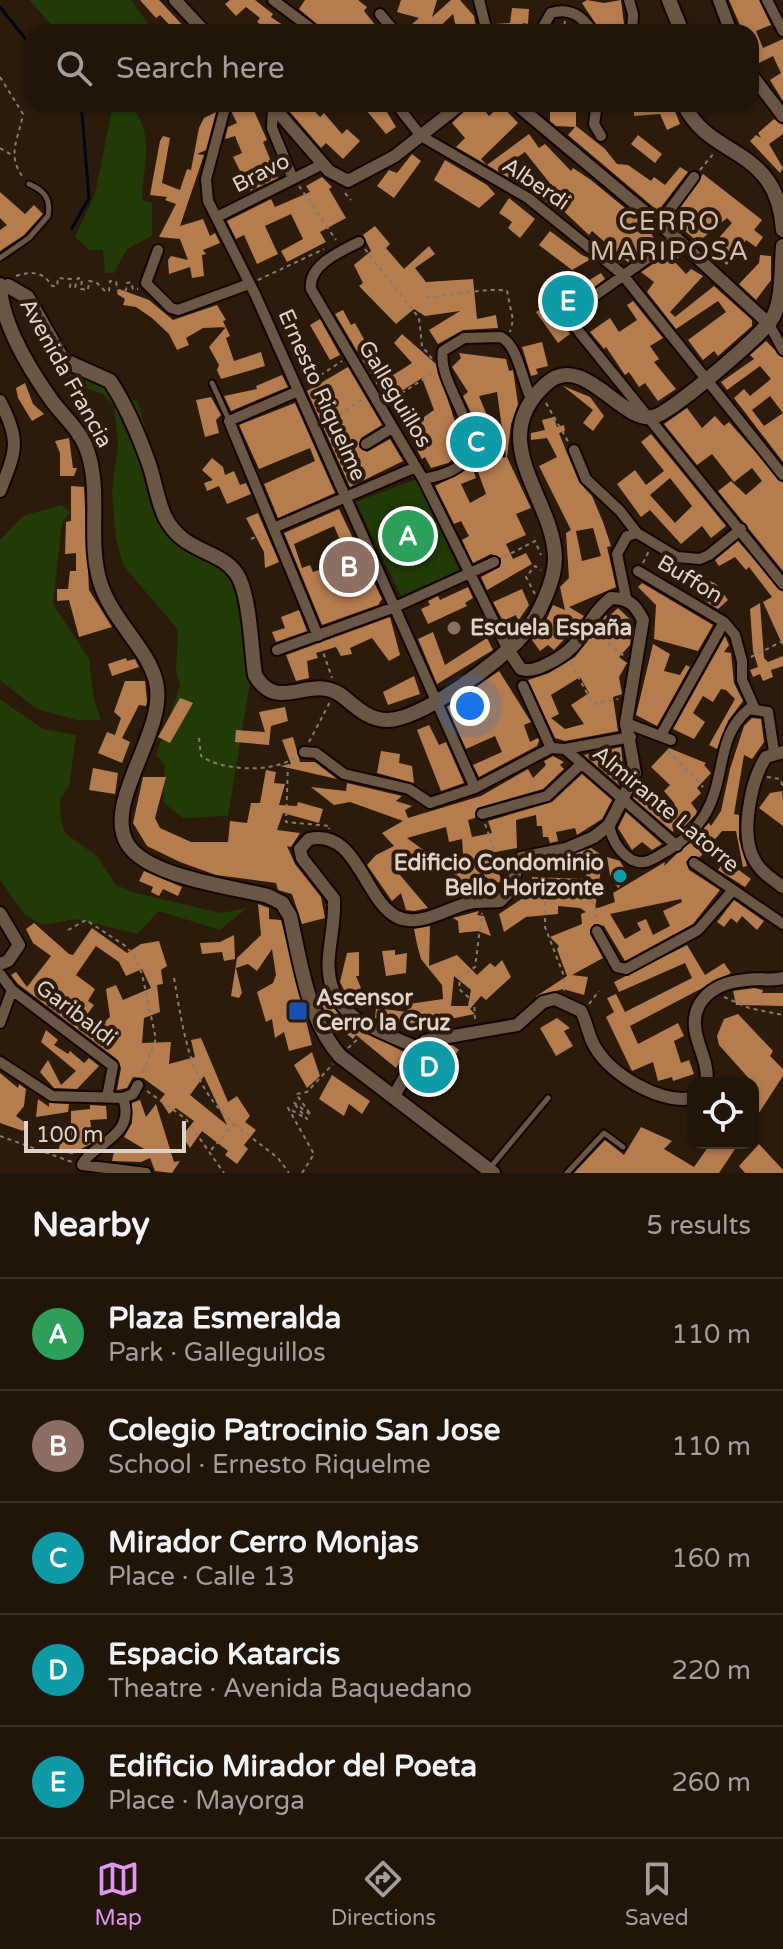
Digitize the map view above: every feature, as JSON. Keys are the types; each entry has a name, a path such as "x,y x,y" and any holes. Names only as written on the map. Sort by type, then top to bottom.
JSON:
{"main road":[{"path":"669,0 679,24"},
{"path":"687,112 691,121 706,135 751,160 762,173 777,204 783,230"},
{"path":"3,286 27,297 63,360 110,381 138,439 164,515 174,532 236,573 244,593 255,675 261,686 276,694 309,688 336,692 367,716 384,721 408,719 508,650 524,634 543,600 555,561 553,542 519,453 522,427 535,397 555,378 575,377 639,415 652,418 708,379 769,324 777,305 783,246"},
{"name":"Avenida Francia","path":"3,286 6,315 19,343 51,400 86,447 93,471 99,577 108,608 156,680 158,701 127,795 123,836 130,849 170,872 268,896 282,903 290,916 318,1022 340,1056 491,1171"}],"street":[{"path":"175,0 198,24"},
{"path":"273,0 305,24"},
{"path":"479,0 485,24"},
{"path":"629,0 632,24"},
{"path":"719,0 728,24"},
{"path":"767,0 783,31"},
{"path":"545,24 551,13 567,10 579,15 586,24"},
{"path":"380,14 388,24"},
{"path":"759,84 783,116"},
{"name":"Ernesto Riquelme","path":"224,112 204,188 346,496 475,788"},
{"path":"272,112 272,128 293,179"},
{"path":"278,112 323,164 348,181 378,168 451,112"},
{"name":"Alberdi","path":"403,112 421,136 528,198 622,274 783,475"},
{"path":"526,112 676,238 769,324 783,350"},
{"path":"596,112 594,124 601,136"},
{"name":"Bravo","path":"217,217 323,164"},
{"path":"659,224 694,177"},
{"path":"676,238 622,274 570,315 572,323 652,418 783,584"},
{"name":"Galleguillos","path":"359,242 336,254 314,272 311,289 348,357 423,479 508,650"},
{"path":"158,250 146,283 151,291 178,310 249,284"},
{"path":"423,479 449,473 459,465 467,454 470,440 469,422 442,374 443,351 464,338 488,335 508,341 535,397"},
{"path":"296,392 229,421 276,527 318,636"},
{"path":"0,401 16,433 16,445 0,491"},
{"path":"366,444 392,428"},
{"path":"574,450 586,479 620,511 637,533 677,557 700,559 741,529"},
{"path":"276,527 416,467"},
{"path":"418,1048 350,1016 328,983 334,899 302,858 300,849 309,839 326,838 351,856 383,908 400,919 414,920 483,902 500,901 508,893 521,858 566,849 594,837 609,825 635,773 631,737 626,723 643,620 626,598 617,554 627,536 637,533"},
{"path":"277,650 395,607 494,562"},
{"name":"Buffon","path":"638,571 724,622 735,635 742,661 742,680 754,707 768,712 779,752"},
{"path":"508,650 526,672 576,648 599,608 611,598 626,598"},
{"path":"626,723 666,738 724,622"},
{"path":"523,686 551,748"},
{"path":"609,825 620,850 636,862 646,863 677,846 704,820 715,799 732,730 740,716 754,707"},
{"path":"304,752 316,753 344,774 409,789 424,802 475,788 551,748 565,749 631,737"},
{"name":"Almirante Latorre","path":"565,749 677,846"},
{"path":"779,752 766,757 754,775 748,847 756,864 783,887"},
{"path":"482,814 547,796 580,765"},
{"name":"Almirante Latorre","path":"694,863 783,924"},
{"path":"597,931 617,967 626,969 698,930 733,890"},
{"path":"0,913 19,945 8,961 0,964"},
{"name":"Garibaldi","path":"0,974 12,990 114,1069 107,1097"},
{"path":"707,1077 692,1023 696,1008 716,990 745,980 783,978"},
{"name":"Garibaldi","path":"0,1023 12,990"},
{"path":"394,1096 418,1048 437,1036 517,1025 543,1002 565,1001 584,1016 595,1047 625,1077 674,1098 687,1098"},
{"path":"0,1062 52,1096 123,1098 133,1094 138,1085"},
{"path":"78,1164 116,1135 124,1119 123,1098"},
{"path":"78,1164 146,1173"}],"lane":[{"path":"0,258 29,238 48,216 47,198 42,190 29,184"},
{"path":"212,383 229,421"},
{"path":"491,1171 548,1098"},
{"path":"567,1173 604,1133 623,1147"}],"path":[{"path":"0,77 23,114 12,155 15,167 29,184"},
{"path":"694,177 722,143"},
{"path":"0,148 12,155"},
{"path":"249,284 322,248 336,254 337,242 293,179"},
{"path":"359,242 419,318 422,346 440,369 379,408"},
{"path":"3,286 18,275 32,272 42,274 52,286 57,286 58,278 64,278 71,279 70,287 75,287 78,278 82,279 81,289 88,290 89,281 109,291 110,281 116,282 118,291 126,290 127,283 131,282 133,289 151,291"},
{"path":"427,297 476,294 494,288 507,291 513,320 508,341"},
{"path":"296,392 348,357"},
{"path":"315,430 371,394"},
{"path":"535,397 574,450"},
{"path":"494,562 535,541 551,578"},
{"path":"638,571 653,544"},
{"path":"543,600 527,584 526,577 535,566 551,578"},
{"path":"588,629 635,665"},
{"path":"199,738 201,756 227,767 288,762 304,752 336,692 318,636"},
{"path":"742,661 783,641"},
{"path":"565,654 593,704 631,695"},
{"path":"666,738 668,751 715,799"},
{"path":"288,762 286,822 330,826 326,838"},
{"path":"754,775 780,779 783,787"},
{"path":"482,814 494,856 502,871 514,858 521,858"},
{"path":"508,893 584,895 592,900 597,909 597,931"},
{"path":"545,893 545,927 564,976 565,1001"},
{"path":"476,1032 474,1002 459,989 460,977 475,967 483,902"},
{"path":"68,930 86,920 134,955 156,1039 138,1085 167,1102 211,1150 224,1173"},
{"path":"174,978 187,1048 212,1105 278,1158 289,1173"},
{"path":"716,990 726,1000 783,1015"},
{"path":"584,1016 593,994 599,991"},
{"path":"302,1173 314,1154 288,1108 307,1119 293,1102 311,1115 296,1094 307,1092 371,1026"},
{"path":"211,1150 234,1124"},
{"path":"0,1136 78,1164"}],"green space":[{"path":"29,0 131,0 148,24 51,24"},
{"path":"111,112 135,112 146,141 142,196 143,201 152,203 152,236 127,249 114,273 105,273 103,250 90,250 75,237 95,194"},
{"path":"26,307 75,371 138,402 173,529 239,576 243,645 250,682 228,816 183,818 163,802 165,765 156,755 180,686 176,671 178,630 123,565 116,539 112,492 118,444 114,407 103,394 71,383 45,346"},
{"path":"417,479 459,570 401,596 356,502"},
{"path":"61,505 70,512 62,522 53,604 89,659 94,700 101,720 77,720 37,709 0,680 0,540 23,516"},
{"path":"0,699 43,729 76,735 69,786 60,799 61,821 66,834 97,856 115,884 132,892 221,913 247,908 220,930 159,911 137,934 76,919 42,925 24,914 0,880"}],"building":[{"path":"140,0 159,0 182,24 168,24 160,15 156,18"},
{"path":"230,0 255,0 281,24 260,24 257,22 260,18 246,7 236,16 225,4"},
{"path":"305,0 358,0 367,7 364,11 375,24 317,24 299,9"},
{"path":"401,0 437,0 432,17 451,0 460,0 474,16 475,24 455,24 453,14 442,24 412,24 419,18 397,12"},
{"path":"587,0 604,3 621,0 624,24 596,24 582,3"},
{"path":"729,0 759,0 771,25 759,30 759,24 740,24"},
{"path":"512,8 529,9 528,24 493,24 510,23"},
{"path":"759,38 763,48 783,39 783,101 770,80 781,73 773,56 759,63"},
{"path":"216,112 206,150 197,154 204,155 180,226 203,219 210,236 215,233 220,243 203,250 206,254 202,255 204,276 192,278 190,267 169,274 168,260 171,256 188,260 180,239 159,237 176,204 165,200 167,197 150,195 160,141 163,136 170,138 162,183 180,190 187,169 191,170 199,128 204,118"},
{"path":"255,112 278,178 250,191 233,157 242,153 235,136 225,139 228,127 237,123 232,113"},
{"path":"290,112 315,112 320,117 324,113 342,134 347,129 360,141 343,159 326,143 321,148"},
{"path":"368,112 387,112 396,127 386,134"},
{"path":"463,112 486,112 489,116 493,112 508,112 518,123 481,159 487,165 529,134 539,148 545,144 571,171 573,168 591,180 648,227 656,243 628,262 592,231 589,235 554,202 550,205 520,182 525,175 556,191 525,152 506,165 519,172 511,179 456,147 465,138 452,123"},
{"path":"550,112 576,112 576,126 605,149 617,164 628,165 651,181 654,177 665,185 680,167 688,172 658,211 568,135 575,127 556,126 550,121"},
{"path":"634,112 675,112 680,124 667,130 660,114 634,116"},
{"path":"774,119 783,125 783,134 769,144 783,168 780,173 750,141 756,135 761,138 758,133"},
{"path":"638,135 662,154 655,163 631,144"},
{"path":"412,154 421,161 394,198 377,186 389,170 397,173"},
{"path":"445,160 487,185 495,194 479,208 434,180"},
{"path":"703,174 762,220 754,230 763,237 756,247 746,240 727,265 708,250 732,223 727,218 698,242 672,220"},
{"path":"322,177 332,187 329,189 346,218 320,232 326,242 287,262 281,251 303,239 291,214 265,226 278,254 257,264 244,235 236,239 227,221 271,199 275,207 310,192 306,186"},
{"path":"0,192 25,214 34,205 43,214 24,235 0,251 0,230 7,225 0,218"},
{"path":"509,198 535,219 520,238 508,228 512,222 499,213"},
{"path":"375,226 390,244 386,248 404,269 429,246 435,254 415,268 426,282 473,279 477,319 496,315 498,328 463,330 438,344 429,330 460,311 425,316 414,309 396,324 359,286 363,283 354,265 371,251 363,235"},
{"path":"550,231 591,259 572,270 539,245"},
{"path":"674,250 679,257 674,261 686,274 691,269 703,276 670,312 675,317 714,286 752,320 752,326 718,356 714,351 703,360 688,340 726,312 718,301 676,329 647,292 654,282 641,272"},
{"path":"760,255 771,256 771,280 756,300 739,284 759,263"},
{"path":"601,273 605,279 558,314 570,334 558,343 536,312"},
{"path":"119,289 149,300 173,320 217,305 226,320 223,321 226,327 203,328 186,338 189,345 177,350 169,334 152,318 136,307 123,305 125,299 117,294"},
{"path":"633,301 663,338 650,346 659,359 654,362 676,389 658,401 645,383 639,387 629,372 625,375 606,347 604,349 590,332 610,318 619,332 637,320 627,305"},
{"path":"343,310 351,325 355,323 370,350 375,347 380,357 376,360 387,379 412,363 394,343 402,334 436,364 462,443 450,444 458,455 448,463 431,468 425,457 422,459 392,404 389,405 335,314","holes":["422,378 434,410 414,424 397,394"]},
{"path":"320,319 340,355 330,360 310,325"},
{"path":"226,327 230,336 226,338 234,361 261,352 265,366 221,379 217,370 219,365 209,347"},
{"path":"766,341 783,358 783,413 783,462 734,398 744,389 750,396 771,379 760,366 727,390 721,382 754,359 750,355","holes":["770,396 783,413 764,426 752,410"]},
{"path":"542,342 548,366 536,369 538,374 531,376 522,347"},
{"path":"459,353 506,359 509,371 513,370 518,404 511,424 507,457 531,508 516,514 526,535 506,544 513,559 526,553 532,564 487,590 481,577 500,567 501,558 491,554 473,563 462,540 469,536 461,521 454,524 435,486 472,467 476,478 461,484 470,503 486,494 478,472 494,465 490,456 496,440 503,458 506,457 497,392 479,396 488,418 476,423 463,396 468,392 452,367 461,358"},
{"path":"348,367 382,425 361,438 359,447 367,452 390,439 403,461 350,487 307,391"},
{"path":"282,375 288,387 231,411 224,396 257,389 256,386"},
{"path":"25,383 33,404 44,414 32,421 18,398 16,388"},
{"path":"563,386 590,397 604,416 593,431 583,423 593,410"},
{"path":"211,397 221,415 216,420 219,433 205,437 196,400"},
{"path":"295,403 335,493 278,518 264,484 315,461 310,448 259,469 239,425"},
{"path":"687,408 702,428 715,416 724,426 729,422 783,483 783,571 718,491 731,481 746,495 762,481 752,468 734,482 712,454 697,465 664,424"},
{"path":"554,417 557,427 564,425 565,431 559,433 579,482 592,496 611,546 607,547 616,587 569,607 584,616 554,650 548,645 540,651 532,640 542,629 553,605 565,610 560,587 569,578 566,533 571,530 539,466 557,457 547,438 531,440 531,433 545,430 542,420","holes":["593,528 601,556 582,561 576,531"]},
{"path":"651,434 726,526 711,538 702,526 681,544 650,510 641,517 617,484 635,470 646,485 664,471 641,442","holes":["670,478 692,506 675,523 650,495"]},
{"path":"69,438 73,468 77,468 74,476 60,476 60,453 55,441"},
{"path":"212,458 223,467 225,475 234,471 240,485 246,483 251,494 227,504 219,486 207,491 204,483 213,480 202,470"},
{"path":"71,486 84,487 89,590 112,627 79,637 69,600 57,601 57,589 68,589 70,571 76,571 76,553 65,554 66,522 71,521"},
{"path":"339,509 382,599 378,605 322,625 284,533","holes":["334,526 348,559 313,572 310,565 302,568 294,544"]},
{"path":"258,513 279,562 265,568 264,552 246,518"},
{"path":"738,541 783,592 783,646 763,602 772,597 749,567 746,570 735,557 719,566 715,560"},
{"path":"688,574 706,584 710,581 716,584 728,600 718,609 705,601 707,598 696,584 692,590 683,585"},
{"path":"642,583 713,625 698,651 654,639 656,605 638,587"},
{"path":"468,587 473,598 465,603 467,606 428,624 421,609 430,605 428,601 438,596 440,600"},
{"path":"522,589 529,605 518,621 516,615 503,621 493,602"},
{"path":"760,603 764,658 768,662 783,656 783,666 771,670 773,677 763,681 760,674 753,677 750,670 758,667 753,651 750,609"},
{"path":"618,608 633,622 630,645 619,657 627,663 619,677 622,694 613,697 618,731 565,741 555,738 528,680 549,673 575,657 606,615 608,617","holes":["580,677 589,693 571,705 584,724 565,729 551,718 559,714 551,695"]},
{"path":"299,610 307,631 276,642 272,632 285,628 281,617"},
{"path":"390,617 400,655 389,661 372,638 350,648 352,654 341,656 336,647 316,653 318,658 307,661 309,678 296,681 286,655"},
{"path":"433,632 445,665 487,638 493,650 437,684 418,639"},
{"path":"725,636 729,645 724,652 731,653 734,683 743,701 728,721 717,749 709,745 735,699 726,690 721,689 713,702 703,696 693,713 705,722 694,739 673,729"},
{"path":"653,644 670,654 664,671 680,675 686,665 690,667 657,726 636,715"},
{"path":"126,658 127,661 135,659 139,667 112,676 108,664"},
{"path":"499,671 531,722 524,725 530,742 538,738 539,741 537,746 479,777 473,765 502,752 495,736 466,749 447,707"},
{"path":"414,676 420,694 388,705 383,692"},
{"path":"125,681 145,681 147,701 146,706 139,705 122,738 130,742 122,763 98,753 107,732 115,735 121,718 114,712"},
{"path":"180,698 193,703 170,743 158,737"},
{"path":"285,707 288,721 271,726 269,745 235,742 236,730 265,732 259,712"},
{"path":"752,718 761,719 764,742 752,759 744,755 734,814 739,815 739,839 747,866 743,867 736,831 722,831 700,857 691,856 686,862 689,870 720,890 693,924 625,961 604,926 594,924 590,934 603,958 572,975 588,977 584,995 563,989 535,997 567,976 557,949 559,946 550,937 582,924 581,914 586,912 580,908 558,906 558,914 526,917 504,932 499,914 532,892 518,892 522,880 532,882 532,877 585,879 592,858 563,868 564,872 557,874 556,870 549,872 548,862 591,848 603,856 595,909 615,902 613,893 665,862 664,866 709,823 711,826 721,811 744,726","holes":["681,899 682,902 663,911 670,926 653,935 646,919 637,923 641,930 625,939 610,914"]},
{"path":"429,725 439,745 446,742 464,783 441,791 417,730"},
{"path":"293,737 300,762 315,762 337,779 280,766 291,764 282,740"},
{"path":"621,747 624,776 619,785 584,755"},
{"path":"669,748 706,763 704,765 711,773 697,788 701,793 691,803 696,814 682,829 675,822 673,832 633,798 640,784 652,794 647,799 663,816 675,804 664,791 670,785 651,767"},
{"path":"381,751 400,754 399,763 412,766 414,783 377,773"},
{"path":"553,756 564,762 560,765 564,769 543,789 477,808 475,818 468,820 472,837 492,833 488,821 552,802 582,774 612,800 602,819 577,835 575,828 556,832 558,841 550,843 548,837 543,837 542,826 537,826 536,815 516,820 517,848 490,853 502,881 490,886 487,877 472,882 475,893 461,896 458,884 454,885 454,870 464,868 462,839 449,842 446,827 407,838 426,852 408,860 402,854 394,868 428,908 414,911 406,910 401,893 392,901 367,865 376,855 394,846 382,833 403,821 350,802 334,805 311,787 346,791 347,783 402,796 396,801 412,806 405,810 408,818 481,796 528,769 533,778 546,765 544,761"},
{"path":"93,768 118,773 115,794 89,790"},
{"path":"266,770 276,772 274,783 285,784 279,805 297,806 298,802 323,809 319,823 283,813 277,830 300,833 291,847 287,846 295,864 321,897 325,918 302,924 292,894 278,890 276,883 216,875 180,862 147,846 133,823 143,777 166,777 155,818 160,828 191,842 228,842 230,821 247,823 251,803 260,803"},
{"path":"782,791 783,826 759,808 770,793"},
{"path":"626,812 662,844 652,850 642,842 632,850 618,828"},
{"path":"607,857 620,861 629,877 618,888 610,875"},
{"path":"725,860 751,879 745,887 718,870"},
{"path":"144,871 182,887 178,896 163,889 159,896 151,892 153,887 139,881"},
{"path":"734,900 764,921 757,930 742,916 737,923 731,918 724,927 717,922"},
{"path":"258,904 269,908 269,919 281,920 312,1045 289,1051 284,1032 275,1038 272,1019 266,1022 257,992 273,983 276,975 272,949 257,971 248,964 236,968 242,993 239,998 231,996 237,958 261,935"},
{"path":"479,911 477,915 484,916 491,936 478,931 459,933 458,921 453,918"},
{"path":"34,923 73,955 92,928 127,953 141,944 159,941 167,966 161,970 163,984 157,985 160,1012 144,1018 142,1043 171,1042 169,1064 195,1057 191,1040 201,1038 228,1102 237,1096 250,1116 245,1122 256,1130 244,1145 248,1149 237,1164 225,1155 228,1151 202,1131 190,1148 182,1136 194,1121 176,1108 169,1114 160,1100 165,1094 143,1078 133,1077 127,1088 117,1090 121,1068 118,1060 18,984 11,975 16,972 27,987 51,956 33,943 26,929","holes":["96,946 119,962 126,976 142,969 151,988 123,1000 116,985 106,989 110,1017 100,1026 86,1016 94,1005 88,1001 95,989 76,975","204,1076 227,1125 190,1095"]},
{"path":"430,926 429,966 457,955 477,975 490,963 495,967 502,960 511,977 486,1000 481,996 470,1009 475,1014 420,1025 375,1018 376,1008 407,1012 409,1004 443,999 442,985 421,959 414,929","holes":["454,976 471,990 468,1006 451,1006"]},
{"path":"234,935 235,959 224,961 222,952 202,954 200,943 220,942"},
{"path":"687,945 705,975 724,963 731,973 630,1026 638,1044 678,1023 684,1036 674,1041 681,1063 689,1060 694,1074 673,1081 672,1077 658,1081 653,1062 632,1071 606,1017 614,1012 607,998 616,994 625,1012 692,978 685,963 619,992 614,982"},
{"path":"395,950 395,955 407,953 406,973 386,976 382,951"},
{"path":"359,952 359,976 356,976 361,988 349,1000 340,982 347,953"},
{"path":"763,990 762,993 783,993 783,1006 736,1005 733,991"},
{"path":"327,999 349,1024 406,1053 396,1068 356,1035 353,1039 330,1021 321,1003"},
{"path":"738,1014 773,1051 770,1056 783,1069 783,1076 759,1113 759,1077 748,1077 719,1045 717,1036 724,1019"},
{"path":"557,1018 570,1028 564,1031 573,1046 556,1056 540,1028"},
{"path":"46,1030 58,1040 54,1045 68,1054 70,1051 84,1063 89,1058 99,1066 77,1089 54,1088 40,1072 48,1060 61,1085 76,1071 41,1042"},
{"path":"452,1045 459,1050 423,1094 414,1086 429,1055 431,1057 439,1048"},
{"path":"312,1052 320,1076 307,1088 294,1065"},
{"path":"0,1073 18,1088 19,1084 26,1089 24,1106 16,1116 27,1124 23,1131 0,1123"},
{"path":"332,1075 370,1101 362,1114 349,1104 344,1116 319,1099"},
{"path":"38,1099 49,1107 49,1103 69,1104 68,1112 36,1117"},
{"path":"140,1100 146,1117 156,1104 174,1162 180,1161 172,1173 155,1171 150,1158 141,1162 112,1161 114,1152 149,1152 124,1137 132,1123 132,1103"},
{"path":"90,1105 106,1106 107,1119 90,1120 94,1142 72,1154 58,1151 62,1139 71,1142 71,1111 90,1109"},
{"path":"641,1127 672,1141 664,1149 694,1167 707,1149 735,1149 719,1173 574,1173 605,1140 624,1155"},
{"path":"759,1144 783,1173 745,1173 739,1166 754,1149 759,1149"}],"waterway":[{"path":"0,7 24,37"},
{"path":"72,228 89,198 81,112"}],"place":[{"name":"Edificio Mirador del Poeta","path":"568,301"},
{"name":"Mirador Cerro Monjas","path":"476,442"},
{"name":"Plaza Esmeralda","path":"408,536"},
{"name":"Colegio Patrocinio San Jose","path":"349,567"},
{"name":"Escuela España","path":"454,628"},
{"name":"Edificio Condominio Bello Horizonte","path":"620,876"},
{"name":"Ascensor Cerro la Cruz","path":"298,1011"},
{"name":"Espacio Katarcis","path":"429,1067"}],"district":[{"name":"CERRO MARIPOSA","path":"670,236"}]}
